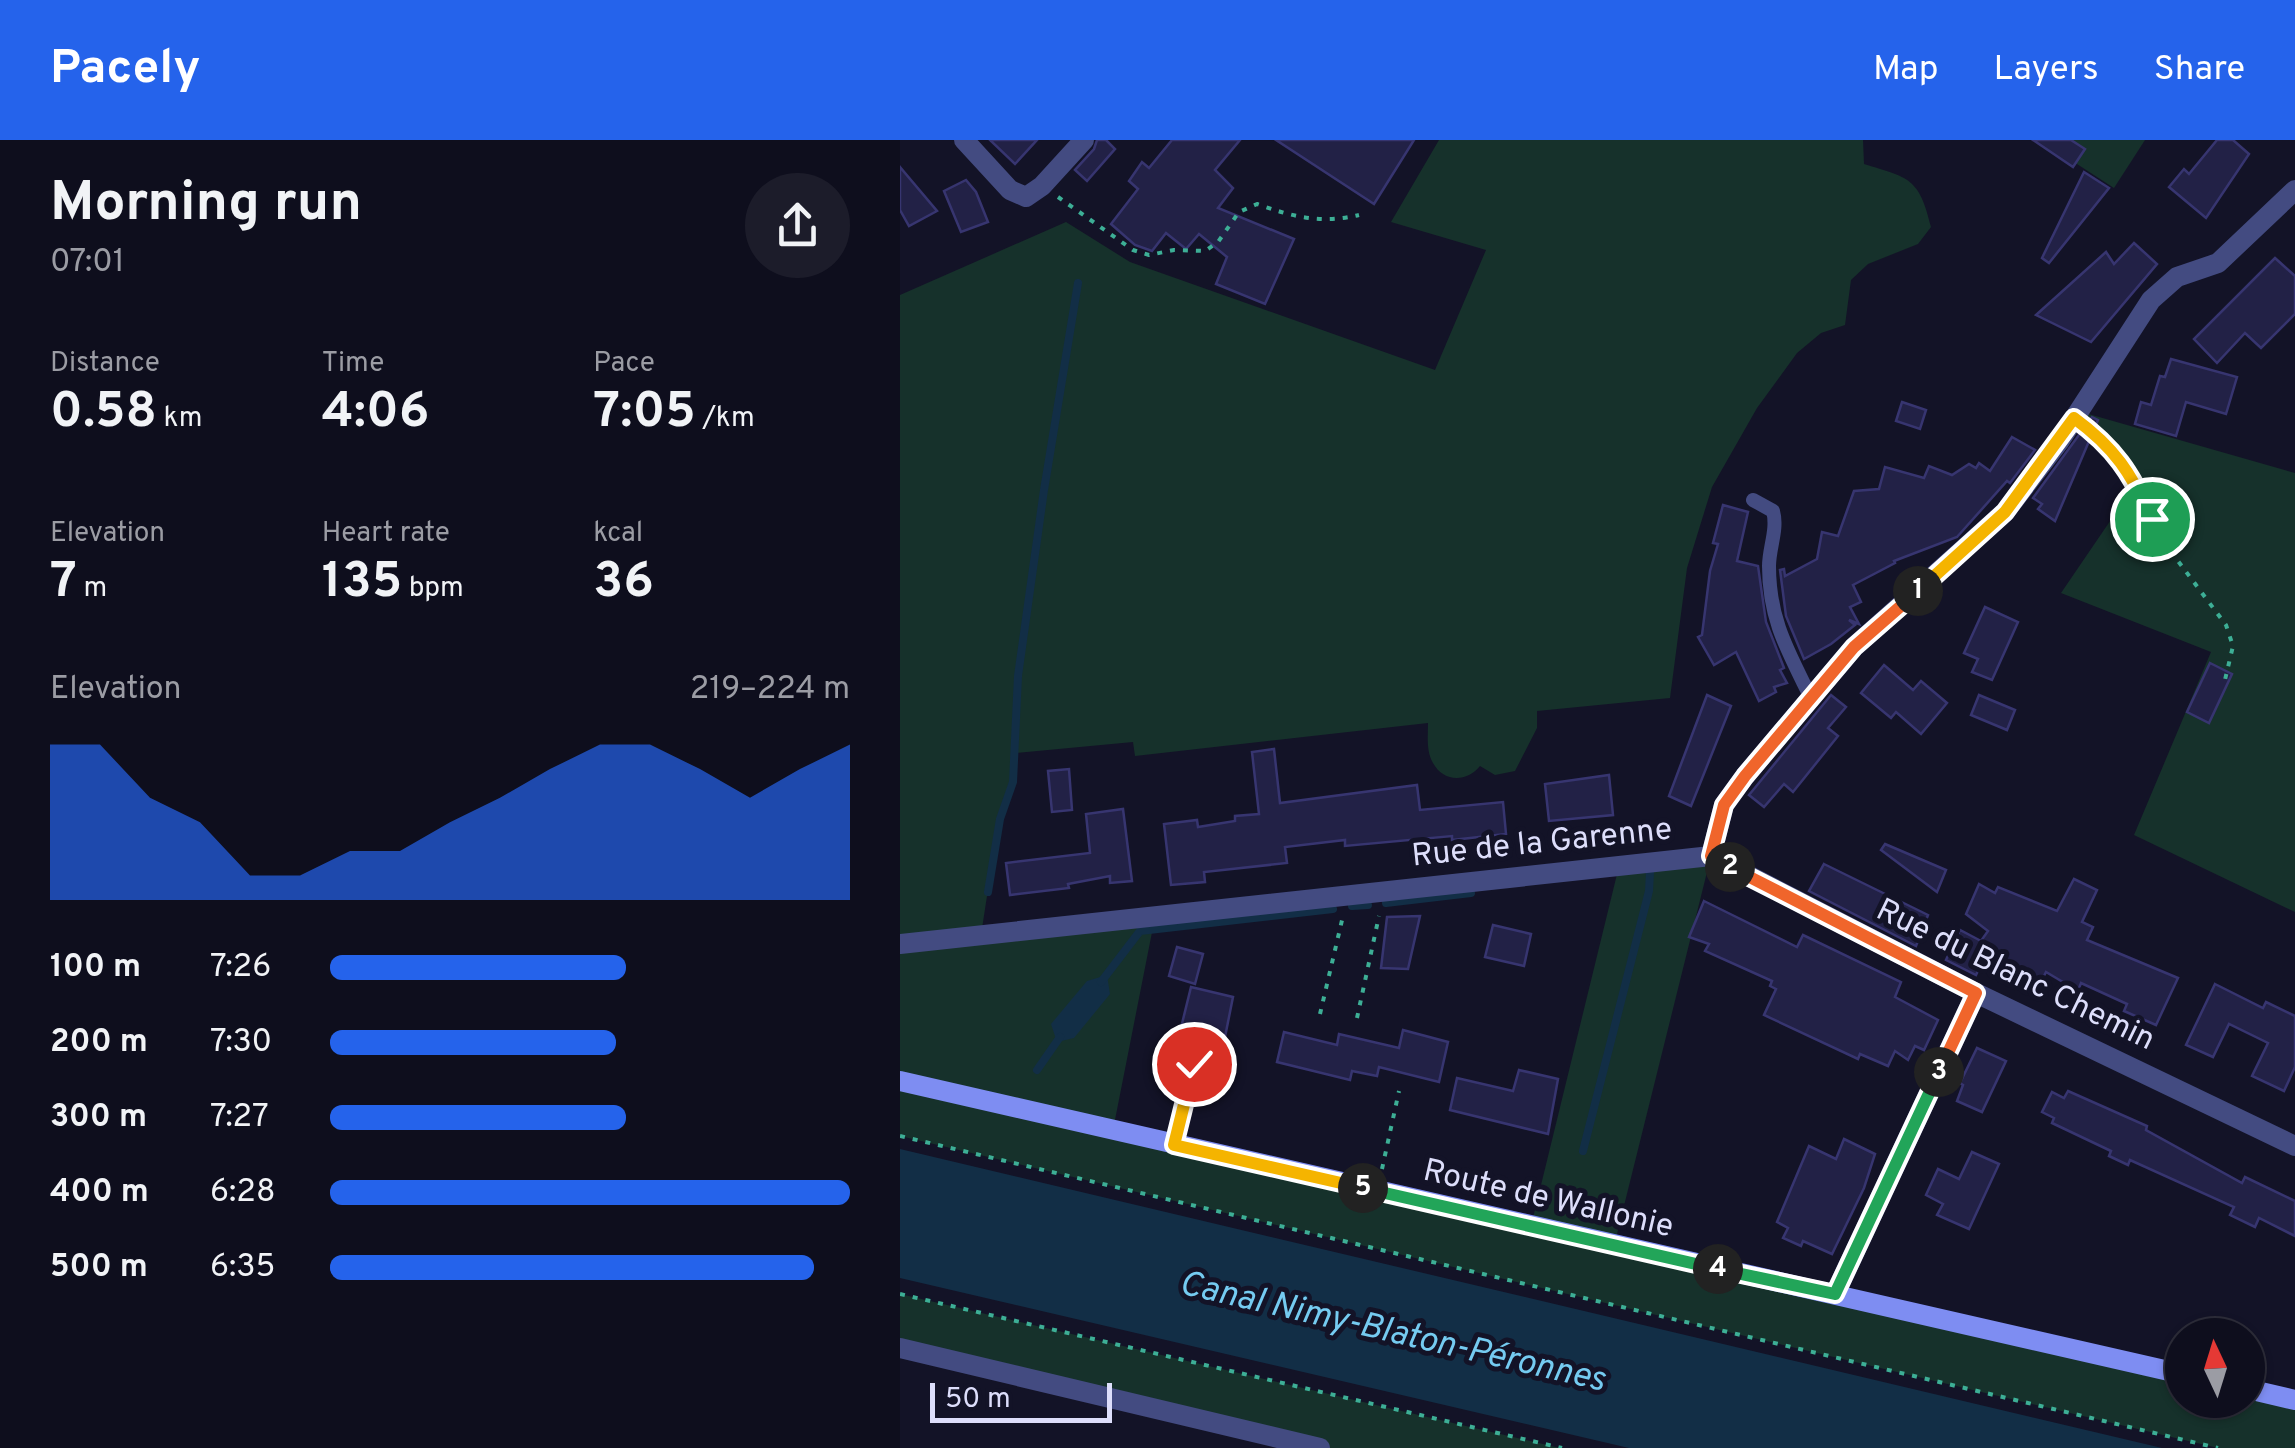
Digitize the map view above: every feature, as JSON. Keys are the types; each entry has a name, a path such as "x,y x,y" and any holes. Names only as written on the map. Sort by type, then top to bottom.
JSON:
{"main road":[{"name":"Route de Wallonie","path":"900,1082 2165,1370"},
{"path":"2265,1393 2295,1400"}],"street":[{"path":"964,140 1010,190 1026,197 1042,186 1084,140"},
{"name":"Rue de la Garenne","path":"900,944 1711,856 1724,805 1854,647 2005,512 2074,418 2151,300 2177,277 2218,263 2295,190"},
{"name":"Rue du Blanc Chemin","path":"1711,856 1976,993 2295,1146"},
{"path":"1835,1294 1976,993"},
{"path":"900,1348 1281,1444 1320,1448"}],"lane":[{"path":"1753,500 1773,512 1769,563 1774,623 1811,698"}],"path":[{"path":"1042,186 1134,250 1149,255 1174,250 1204,251 1218,242 1239,212 1257,204 1310,220 1333,222 1359,215"},
{"path":"2074,418 2116,453 2172,554 2226,625 2233,646 2224,684"},
{"path":"1357,1018 1379,926 1380,892"},
{"path":"1320,1014 1348,896"},
{"path":"1174,1145 1194,1064"},
{"path":"1377,1192 1399,1091"},
{"path":"900,1136 2218,1448"},
{"path":"900,1294 1562,1448"}],"green space":[{"path":"1439,140 1863,140 1864,164 1910,182 1922,198 1931,227 1918,244 1868,264 1851,280 1845,325 1821,333 1797,353 1757,408 1712,487 1687,568 1670,698 1537,711 1537,728 1515,771 1495,775 1480,766 1462,777 1443,774 1429,754 1428,723 1135,756 1133,742 1015,753 1013,782 995,844 981,935 1155,917 1113,1130 1531,1226 1619,866 1711,856 1614,1246 2165,1370 2165,1418 2265,1418 2265,1393 2295,1400 2295,1448 2218,1448 900,1136 900,295 1066,222 1130,262 1435,370 1486,250 1391,222"},
{"path":"2040,140 2145,140 2114,188"},
{"path":"2078,411 2295,473 2295,912 2134,835 2211,652 2061,593 2136,483 2116,453 2073,418"},
{"path":"900,1294 1560,1448 1320,1448 900,1348"}],"water":[{"path":"1107,975 1110,994 1074,1038 1057,1042 1051,1024 1087,981"},
{"name":"Canal Nimy-Blaton-Péronnes","path":"900,1149 2162,1448 1629,1448 900,1278"}],"building":[{"path":"990,140 1037,140 1015,164"},
{"path":"1097,140 1106,140 1115,149 1087,181 1075,170"},
{"path":"1172,140 1240,140 1215,170 1233,188 1218,208 1294,239 1265,304 1216,284 1227,257 1199,234 1186,249 1166,233 1152,251 1135,245 1111,224 1138,189 1129,181 1142,162 1149,168"},
{"path":"1276,140 1414,140 1374,204"},
{"path":"2033,140 2071,140 2085,149 2073,167"},
{"path":"2217,140 2233,140 2249,154 2206,218 2169,187 2184,169 2189,174"},
{"path":"900,167 937,211 909,226 900,210"},
{"path":"2084,172 2109,188 2049,263 2042,258"},
{"path":"966,180 976,192 988,222 961,232 944,191"},
{"path":"2134,243 2157,264 2091,342 2036,315 2106,252 2114,264"},
{"path":"2275,258 2295,276 2295,314 2261,348 2245,333 2217,363 2194,339"},
{"path":"2171,359 2237,377 2226,414 2186,402 2176,436 2135,424 2141,402 2151,405 2160,376 2165,377"},
{"path":"1902,402 1926,410 1920,429 1896,421"},
{"path":"2092,417 2098,420 2055,521 2038,509 2042,504 2033,498"},
{"path":"2012,437 2035,450 2010,483 2007,481 1957,537 1894,561 1853,585 1861,602 1850,607 1859,624 1849,620 1855,625 1804,659 1786,616 1780,570 1784,569 1785,576 1817,559 1822,532 1838,536 1854,491 1879,489 1885,467 1924,478 1929,466 1952,475 1969,464 1976,468 1979,463 1990,471"},
{"path":"1723,505 1748,512 1737,561 1758,566 1766,622 1787,683 1774,687 1776,692 1759,701 1736,652 1714,665 1698,637 1702,635 1710,571 1718,544 1713,543"},
{"path":"1985,607 2018,622 1992,680 1972,672 1978,659 1964,653"},
{"path":"2210,663 2232,674 2209,723 2187,712"},
{"path":"1884,665 1913,690 1921,681 1947,703 1921,734 1896,712 1891,718 1861,693"},
{"path":"1707,695 1731,706 1691,806 1669,796"},
{"path":"1831,695 1846,707 1828,728 1838,736 1793,792 1784,784 1764,807 1749,795"},
{"path":"1979,695 2015,710 2007,730 1971,715"},
{"path":"1274,749 1280,803 1417,785 1420,810 1503,802 1506,834 1345,846 1345,840 1285,847 1287,863 1204,872 1205,882 1171,885 1164,824 1197,820 1198,827 1235,821 1235,816 1259,814 1252,752"},
{"path":"1069,769 1072,810 1052,812 1048,771"},
{"path":"1609,775 1613,815 1549,821 1545,784"},
{"path":"1123,809 1132,881 1110,883 1110,876 1068,884 1069,888 1010,895 1006,863 1090,853 1086,814"},
{"path":"1885,844 1946,870 1937,892 1881,850"},
{"path":"1824,864 1928,915 1916,946 1809,891"},
{"path":"2074,879 2097,890 2082,922 2093,927 2087,940 2178,978 2156,1025 2124,1011 2127,1004 2081,983 2078,991 2046,972 2038,988 1982,962 1976,975 1946,960 1960,930 1981,941 1988,931 1966,914 1979,884 1995,893 1998,887 2057,911"},
{"path":"1704,901 1797,947 1803,935 1901,982 1895,997 1938,1020 1924,1050 1915,1046 1908,1060 1895,1051 1888,1066 1860,1054 1858,1059 1764,1015 1776,989 1770,986 1772,981 1705,951 1709,944 1689,937"},
{"path":"1420,916 1408,969 1381,968 1387,917"},
{"path":"1493,925 1531,934 1524,966 1485,957"},
{"path":"1177,947 1203,954 1195,984 1169,976"},
{"path":"2215,984 2263,1008 2266,1002 2295,1016 2295,1067 2284,1091 2252,1076 2268,1043 2229,1024 2213,1057 2186,1045"},
{"path":"1191,987 1233,997 1223,1047 1178,1040"},
{"path":"1403,1030 1448,1042 1439,1082 1379,1067 1377,1076 1352,1071 1350,1080 1277,1062 1284,1032 1337,1045 1339,1034 1399,1048"},
{"path":"1977,1048 2006,1061 1982,1112 1957,1101 1963,1085 1960,1083"},
{"path":"1519,1070 1558,1079 1548,1134 1450,1110 1457,1078 1513,1091"},
{"path":"2068,1091 2147,1126 2146,1130 2242,1183 2245,1177 2295,1201 2295,1236 2259,1218 2255,1227 2230,1215 2234,1207 2130,1160 2128,1165 2109,1156 2111,1151 2052,1123 2054,1118 2042,1112 2052,1092 2064,1098"},
{"path":"1844,1139 1875,1154 1864,1188 1832,1254 1803,1241 1801,1246 1783,1238 1788,1228 1777,1222 1809,1146 1836,1159"},
{"path":"1972,1152 1999,1164 1969,1229 1937,1215 1943,1204 1926,1195 1938,1169 1959,1179"}],"waterway":[{"path":"988,892 1000,819 1013,782 1018,676 1078,283"},
{"path":"1583,1151 1649,891 1650,872"},
{"path":"1386,903 1471,893"},
{"path":"1352,906 1368,905"},
{"path":"1101,982 1140,931 1333,909"},
{"path":"1037,1070 1060,1037"}],"route":[{"path":"1194,1064 1174,1145 1835,1294 1976,993 1711,856 1724,805 1854,647 2005,512 2074,418 2116,453 2136,483 2152,519"}]}
